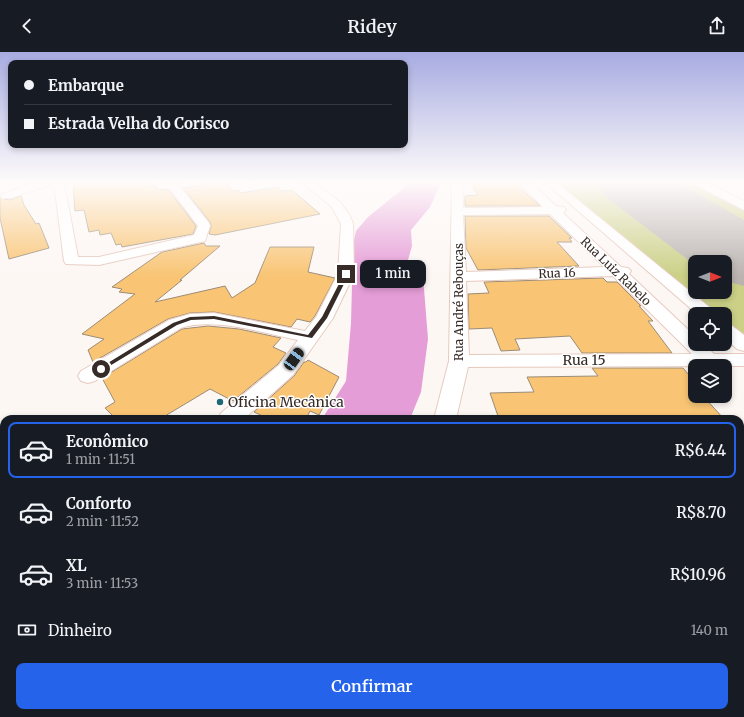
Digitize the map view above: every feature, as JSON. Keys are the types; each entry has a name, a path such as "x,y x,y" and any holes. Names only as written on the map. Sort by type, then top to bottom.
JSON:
{"street":[{"path":"64,214 71,261 99,262 200,238 204,226 195,214"},
{"path":"234,415 286,370 324,318 346,274 348,238 347,224 343,214"},
{"name":"Rua André Rebouças","path":"446,415 459,361 457,214"},
{"name":"Rua Luiz Rabelo","path":"557,214 708,359"},
{"path":"588,214 699,307"},
{"name":"Rua 16","path":"458,277 616,271 657,271"},
{"path":"88,376 175,324 190,319 214,318 310,337"},
{"path":"732,335 744,345"},
{"name":"Rua 15","path":"459,361 688,359"},
{"name":"Rua 15","path":"732,360 744,360"}],"green space":[{"path":"595,214 658,214 717,255 688,255 688,291"},
{"path":"696,214 744,214 744,244"},
{"path":"732,266 744,274 744,338 732,329 732,307 707,307 697,299 732,299"}],"shaded area":[{"path":"372,214 424,214 411,230 412,246 406,267 423,276 428,339 421,392 412,415 325,415 346,381 351,323 353,245 356,231"}],"building":[{"path":"0,214 30,214 36,224 39,223 49,248 9,259"},
{"path":"85,214 187,214 196,226 193,234 122,247 121,244 116,245 111,233 100,235 99,230 89,232"},
{"path":"204,214 320,214 215,235 209,234 211,226 210,222"},
{"path":"465,216 549,216 572,238 569,238 572,242 557,242 579,266 478,270 466,248"},
{"path":"204,243 206,246 220,246 155,302 225,286 232,298 255,283 270,247 314,247 308,272 335,278 315,316 310,322 297,319 291,327 214,312 190,313 168,319 93,362 88,350 104,339 82,334 135,294 119,292 122,289 112,287 162,252"},
{"path":"603,278 607,282 617,282 641,306 639,306 653,321 648,321 672,353 582,353 570,336 515,339 520,350 501,351 492,328 469,329 468,294 489,293 484,282"},
{"path":"208,326 239,329 281,338 273,347 286,353 278,364 233,401 210,389 167,415 112,415 105,408 115,402 102,378 182,329"},
{"path":"308,360 339,377 319,415 310,411 308,415 260,415 254,412 294,376 304,362"},
{"path":"592,368 683,368 688,374 688,403 709,403 720,415 498,415 490,393 534,392 527,377 598,376"}],"runway":[{"path":"677,214 744,258"}],"place":[{"name":"Oficina Mecânica","path":"220,402"}],"route":[{"path":"101,369 175,324 190,319 214,318 310,337 324,318 346,274"}]}
